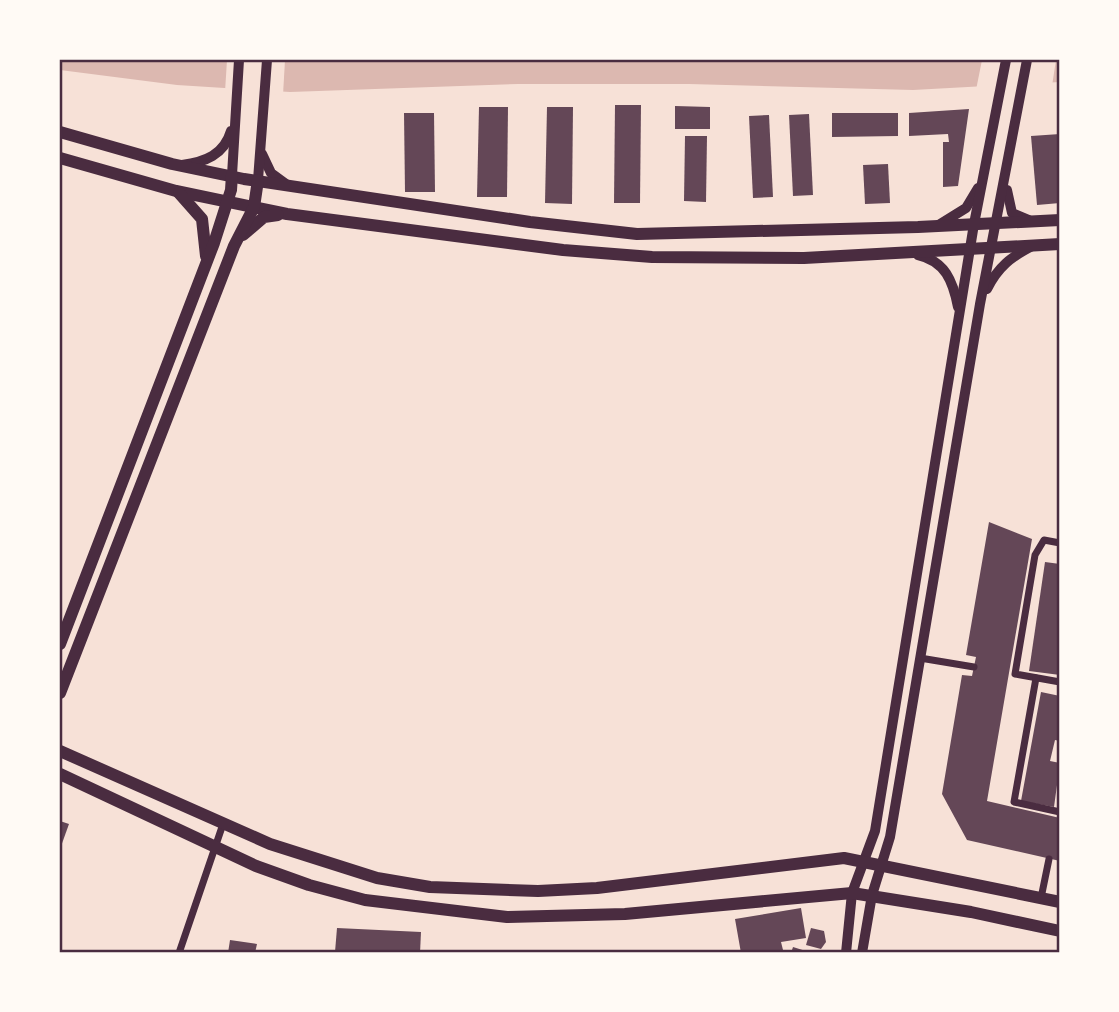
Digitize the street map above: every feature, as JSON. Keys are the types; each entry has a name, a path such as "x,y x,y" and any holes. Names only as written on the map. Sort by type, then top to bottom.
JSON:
{"main road":[{"path":"60,644 232,198 238,177 239,60"},
{"path":"60,693 234,246 254,207 267,60"},
{"path":"846,953 852,893 874,831 974,225 1006,60"},
{"path":"862,953 872,895 890,837 980,304 1027,60"},
{"path":"180,165 208,159 220,150 228,140 237,110"},
{"path":"60,132 180,165 238,177 257,187 292,187 530,222 637,234 936,227 1059,220"},
{"path":"261,150 271,173 292,187"},
{"path":"60,158 176,191 232,198 248,203 257,187"},
{"path":"1006,174 1008,204 1012,213 1021,219 1035,221"},
{"path":"936,227 966,208 984,176"},
{"path":"176,191 188,200 202,219 205,265"},
{"path":"232,198 254,207 288,214 563,250 652,257 804,258 1059,244"},
{"path":"234,246 250,227 264,217 288,214"},
{"path":"980,304 996,272 1014,255 1034,246"},
{"path":"908,253 930,258 951,277 959,316"},
{"path":"60,751 270,844 377,878 430,887 538,891 597,888 823,859 883,865 1059,902"},
{"path":"60,775 215,847 309,885 365,901 507,917 625,914 852,893 1059,931"}],"street":[{"path":"1059,543 1044,540 1035,555 1012,674 1059,682"},
{"path":"920,658 974,667"},
{"path":"1036,678 1014,802 1058,814"},
{"path":"179,953 223,824"},
{"path":"1041,898 1049,859"}],"shaded area":[{"path":"60,60 1059,60 1060,82 913,90 689,84 518,84 290,92 177,85 60,70"}],"pier":[{"path":"227,60 285,60 283,95 225,92"},
{"path":"982,60 1056,60 1052,86 976,90"}],"building":[{"path":"615,105 641,105 640,203 614,203"},
{"path":"675,106 710,107 710,129 675,129"},
{"path":"479,107 508,107 507,197 477,197"},
{"path":"547,107 573,107 572,204 545,203"},
{"path":"969,109 958,186 943,187 943,142 949,142 948,134 909,136 909,113"},
{"path":"404,113 434,113 435,192 405,192"},
{"path":"832,113 898,113 898,136 832,137"},
{"path":"809,114 813,195 793,196 789,115"},
{"path":"769,115 773,197 753,198 749,116"},
{"path":"1060,134 1060,203 1037,205 1031,136"},
{"path":"685,136 707,136 706,202 684,201"},
{"path":"888,164 890,203 865,204 863,165"},
{"path":"989,522 1032,539 987,801 1060,818 1060,861 967,840 942,794 962,675 972,676 976,657 966,655"},
{"path":"1045,562 1060,564 1060,675 1029,671"},
{"path":"1041,692 1060,696 1060,741 1055,740 1050,761 1060,763 1054,807 1021,801"},
{"path":"60,821 69,824 60,849"},
{"path":"801,908 806,938 781,942 783,950 741,953 735,919"},
{"path":"337,928 421,932 420,953 335,952"},
{"path":"811,928 824,931 826,942 821,949 806,945"},
{"path":"230,940 257,944 255,953 228,953"},
{"path":"793,947 809,952 809,953 791,953"}]}
